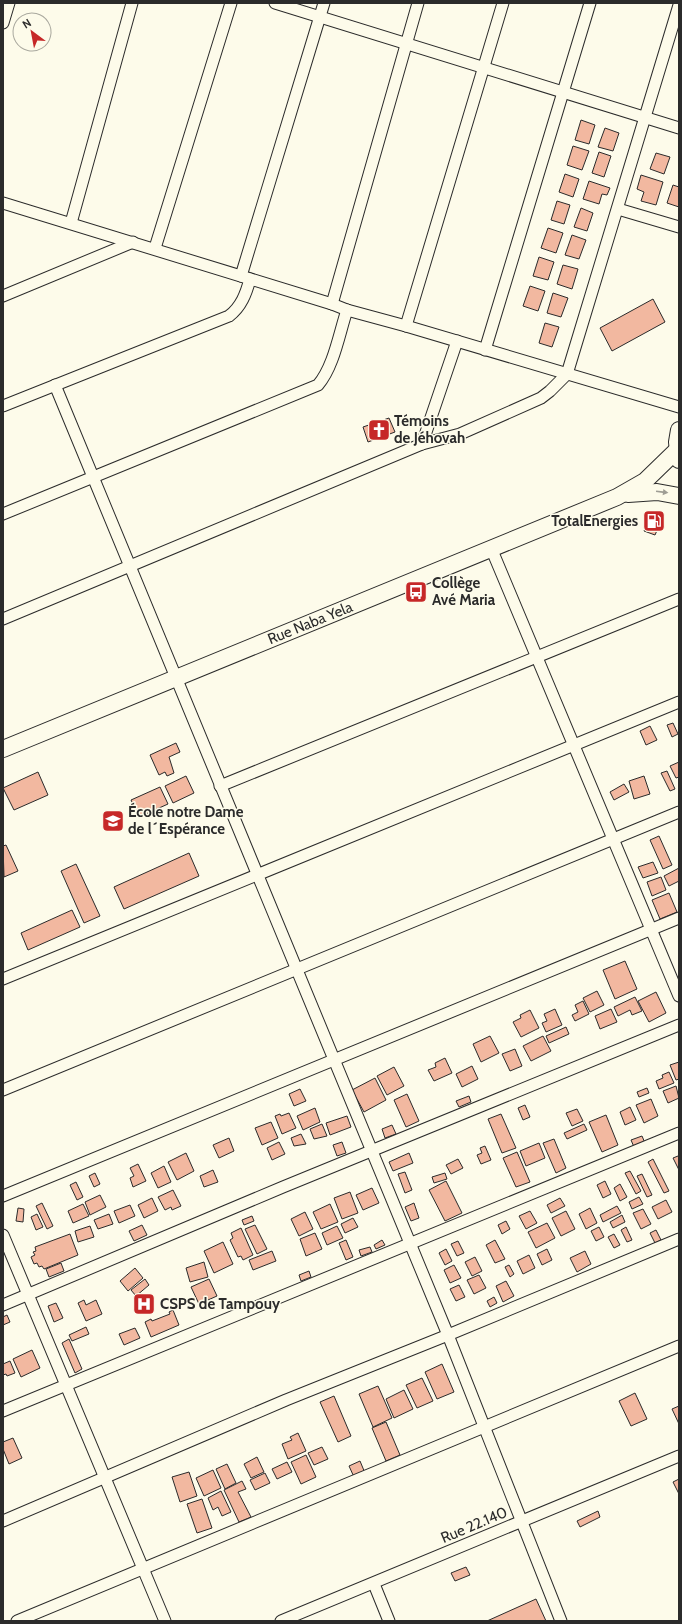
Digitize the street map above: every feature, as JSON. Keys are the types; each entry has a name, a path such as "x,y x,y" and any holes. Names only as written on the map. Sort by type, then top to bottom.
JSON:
{"street":[{"path":"3,23 9,3"},
{"path":"71,223 132,3"},
{"path":"155,248 230,3"},
{"path":"275,3 679,128"},
{"path":"3,406 229,316 236,310 247,291 246,278 324,3"},
{"path":"332,304 418,3"},
{"path":"406,326 503,3"},
{"path":"485,350 590,3"},
{"path":"3,619 422,444 460,434 541,398 550,391 567,374 679,5"},
{"path":"3,203 155,248 347,310 679,407"},
{"path":"618,209 679,227"},
{"path":"3,296 133,242"},
{"path":"3,514 318,385 323,379 332,357 347,310"},
{"path":"422,444 457,341"},
{"path":"55,385 448,1335 561,1621"},
{"path":"617,497 645,481 678,455 679,430"},
{"path":"617,497 639,492 657,492 679,496"},
{"name":"Rue Naba Yela","path":"3,749 617,497"},
{"path":"491,548 614,838 679,996"},
{"path":"220,786 679,599"},
{"path":"3,979 679,702"},
{"path":"3,1090 679,812"},
{"path":"3,1196 679,918"},
{"path":"3,1305 679,1025"},
{"path":"3,1411 679,1133"},
{"path":"3,1235 104,1478 144,1567 165,1621"},
{"path":"3,1521 286,1400 448,1335 679,1239"},
{"path":"17,1621 679,1346"},
{"name":"Rue 22.140","path":"282,1621 679,1456"},
{"path":"374,1584 389,1621"}],"building":[{"path":"581,120 595,125 589,144 575,140"},
{"path":"605,128 619,133 613,151 598,147"},
{"path":"573,146 589,151 582,170 567,165"},
{"path":"599,152 611,156 604,177 592,173"},
{"path":"656,153 670,157 664,174 650,169"},
{"path":"565,174 579,179 573,197 559,192"},
{"path":"641,175 663,182 656,205 641,201 644,192 637,189"},
{"path":"589,181 610,188 607,195 602,194 599,204 583,199"},
{"path":"673,185 679,187 679,207 667,203"},
{"path":"557,201 570,205 564,224 551,220"},
{"path":"581,208 593,213 587,231 574,227"},
{"path":"548,228 563,233 556,253 541,248"},
{"path":"572,235 586,240 579,259 565,255"},
{"path":"539,257 554,262 548,280 533,276"},
{"path":"563,265 578,269 572,289 557,284"},
{"path":"530,286 545,291 538,311 523,306"},
{"path":"553,293 568,298 561,317 547,313"},
{"path":"653,299 665,322 612,351 600,328"},
{"path":"545,323 559,327 552,347 539,343"},
{"name":"Témoins de Jéhovah","path":"389,418 395,432 368,442 363,427"},
{"path":"652,514 662,519 655,535 644,531"},
{"path":"673,723 678,734 672,737 667,725"},
{"path":"650,726 657,740 646,745 640,731"},
{"path":"176,743 180,752 169,757 174,773 167,776 165,772 159,775 150,755"},
{"path":"679,762 679,777 676,778 670,766"},
{"path":"667,771 675,789 670,791 661,773"},
{"path":"38,772 48,795 14,810 3,788"},
{"path":"186,776 194,793 173,803 165,786"},
{"path":"644,776 650,794 634,799 629,781"},
{"path":"624,784 629,792 614,800 610,792"},
{"path":"160,787 168,804 139,817 131,800"},
{"path":"659,836 672,865 663,869 650,840"},
{"path":"6,845 18,871 4,877 3,846"},
{"path":"189,853 199,876 124,909 114,887"},
{"path":"653,862 658,873 643,878 638,867"},
{"path":"76,864 100,916 84,923 61,871"},
{"path":"679,868 679,881 669,886 664,876"},
{"path":"661,877 666,890 652,896 647,882"},
{"path":"669,893 677,912 660,919 652,900"},
{"path":"72,910 80,927 28,950 21,933"},
{"path":"625,961 637,989 615,999 603,970"},
{"path":"597,991 604,1005 590,1012 583,998"},
{"path":"656,992 666,1013 649,1022 638,1001"},
{"path":"635,997 642,1011 632,1015 630,1010 618,1016 614,1007"},
{"path":"583,1001 589,1014 575,1021 572,1015 578,1012 575,1005"},
{"path":"555,1009 562,1025 546,1032 542,1023 547,1021 544,1014"},
{"path":"611,1009 617,1022 600,1029 595,1016"},
{"path":"530,1010 539,1028 521,1037 513,1022 521,1018 520,1015"},
{"path":"566,1027 569,1034 549,1043 546,1036"},
{"path":"490,1036 499,1053 481,1062 473,1044"},
{"path":"543,1036 551,1051 531,1061 523,1046"},
{"path":"515,1049 522,1066 510,1071 502,1054"},
{"path":"445,1058 452,1073 434,1081 428,1070 436,1067 435,1063"},
{"path":"679,1062 679,1079 676,1080 670,1065"},
{"path":"472,1066 478,1079 462,1087 456,1074"},
{"path":"394,1067 404,1086 387,1095 377,1076"},
{"path":"669,1072 674,1083 659,1089 656,1081 663,1078 662,1075"},
{"path":"375,1078 386,1100 364,1112 352,1090"},
{"path":"676,1086 679,1098 668,1103 663,1091"},
{"path":"647,1088 649,1093 639,1097 637,1092"},
{"path":"300,1089 306,1101 294,1106 289,1094"},
{"path":"407,1094 419,1121 406,1127 394,1100"},
{"path":"469,1096 471,1102 459,1107 456,1101"},
{"path":"651,1099 658,1116 644,1123 636,1105"},
{"path":"525,1105 530,1117 523,1120 518,1108"},
{"path":"630,1107 636,1120 625,1125 620,1112"},
{"path":"315,1108 320,1122 303,1130 297,1116"},
{"path":"577,1109 583,1121 572,1126 566,1113"},
{"path":"289,1113 296,1128 282,1134 275,1116 280,1114 281,1116"},
{"path":"501,1114 516,1148 502,1153 488,1119"},
{"path":"606,1115 618,1145 602,1152 589,1122"},
{"path":"347,1116 351,1127 330,1135 326,1123"},
{"path":"271,1122 278,1138 262,1145 255,1128"},
{"path":"322,1124 327,1136 314,1139 310,1129"},
{"path":"584,1124 587,1130 567,1139 564,1133"},
{"path":"392,1125 396,1134 385,1138 382,1129"},
{"path":"301,1134 306,1144 294,1146 291,1138"},
{"path":"642,1136 645,1143 634,1147 631,1140"},
{"path":"229,1138 234,1151 219,1158 213,1145"},
{"path":"554,1139 566,1168 556,1173 543,1143"},
{"path":"279,1142 285,1154 272,1160 267,1148"},
{"path":"342,1142 346,1153 337,1156 333,1145"},
{"path":"539,1143 545,1158 526,1166 520,1151"},
{"path":"485,1146 491,1160 481,1164 477,1155 482,1153 480,1148"},
{"path":"517,1152 530,1182 516,1187 503,1158"},
{"path":"186,1153 194,1171 177,1180 168,1162"},
{"path":"409,1153 413,1163 393,1171 389,1162"},
{"path":"679,1157 679,1170 673,1158"},
{"path":"458,1159 463,1168 451,1174 446,1165"},
{"path":"653,1159 669,1191 664,1193 648,1162"},
{"path":"138,1164 146,1181 133,1187 130,1178 134,1176 130,1168"},
{"path":"164,1166 171,1182 158,1188 151,1173"},
{"path":"213,1170 218,1182 204,1187 200,1176"},
{"path":"630,1171 641,1191 636,1194 625,1173"},
{"path":"405,1172 412,1190 405,1193 398,1174"},
{"path":"95,1173 100,1184 94,1187 89,1176"},
{"path":"445,1173 447,1179 434,1183 432,1177"},
{"path":"642,1174 652,1195 647,1197 637,1176"},
{"path":"446,1181 462,1213 445,1221 429,1190"},
{"path":"605,1181 611,1194 603,1198 597,1185"},
{"path":"76,1182 83,1197 77,1200 70,1185"},
{"path":"620,1184 627,1197 620,1201 614,1188"},
{"path":"372,1188 379,1203 363,1210 356,1195"},
{"path":"173,1190 181,1206 172,1210 171,1207 165,1210 158,1197"},
{"path":"350,1192 358,1213 342,1219 334,1198"},
{"path":"100,1195 106,1207 90,1215 85,1202"},
{"path":"639,1197 643,1204 632,1209 629,1202"},
{"path":"152,1198 158,1211 144,1218 138,1205"},
{"path":"560,1198 565,1206 551,1213 547,1205"},
{"path":"666,1200 672,1212 658,1219 652,1207"},
{"path":"42,1203 53,1226 47,1229 36,1206"},
{"path":"414,1203 419,1218 411,1221 405,1207"},
{"path":"83,1204 89,1216 73,1223 68,1211"},
{"path":"330,1204 338,1222 321,1229 313,1212"},
{"path":"130,1205 135,1216 119,1223 114,1211"},
{"path":"617,1206 621,1213 603,1222 600,1215"},
{"path":"18,1208 24,1209 23,1222 16,1221"},
{"path":"590,1208 597,1223 586,1229 579,1214"},
{"path":"643,1209 651,1224 641,1229 633,1213"},
{"path":"530,1211 537,1223 526,1229 519,1216"},
{"path":"566,1211 575,1229 561,1236 552,1218"},
{"path":"305,1212 313,1229 299,1236 291,1219"},
{"path":"37,1214 43,1227 36,1230 31,1217"},
{"path":"109,1214 113,1224 98,1229 94,1220"},
{"path":"622,1215 625,1222 613,1228 610,1222"},
{"path":"252,1216 254,1221 244,1225 242,1220"},
{"path":"353,1218 358,1227 345,1233 341,1224"},
{"path":"506,1221 510,1229 502,1234 498,1225"},
{"path":"547,1223 555,1238 536,1248 528,1232"},
{"path":"142,1225 147,1235 134,1241 129,1231"},
{"path":"255,1225 267,1249 257,1254 245,1229"},
{"path":"90,1226 94,1237 78,1242 75,1231"},
{"path":"337,1226 343,1238 327,1245 322,1233"},
{"path":"599,1227 604,1237 596,1241 591,1231"},
{"path":"626,1227 632,1240 627,1242 621,1230"},
{"path":"241,1228 253,1255 243,1260 241,1256 238,1257 230,1240 233,1238 231,1233"},
{"path":"656,1230 661,1240 655,1243 650,1233"},
{"path":"315,1233 322,1249 306,1256 300,1239"},
{"path":"70,1234 78,1255 44,1269 42,1266 39,1267 37,1263 34,1264 31,1257 35,1255 33,1252 36,1251 35,1247"},
{"path":"614,1234 620,1245 614,1248 608,1237"},
{"path":"346,1240 353,1257 346,1260 339,1243"},
{"path":"382,1240 385,1245 376,1249 374,1245"},
{"path":"495,1240 505,1259 495,1263 486,1245"},
{"path":"458,1241 464,1253 457,1256 451,1244"},
{"path":"223,1242 233,1264 214,1273 204,1251"},
{"path":"370,1247 372,1252 361,1256 359,1250"},
{"path":"446,1249 452,1261 445,1265 439,1253"},
{"path":"547,1249 552,1260 542,1265 537,1254"},
{"path":"272,1251 276,1261 253,1270 249,1260"},
{"path":"585,1251 591,1264 577,1272 570,1258"},
{"path":"529,1255 535,1268 523,1274 517,1261"},
{"path":"475,1257 482,1271 472,1276 465,1262"},
{"path":"204,1262 208,1277 190,1282 186,1268"},
{"path":"61,1263 64,1271 49,1277 46,1269"},
{"path":"454,1265 461,1278 450,1283 444,1270"},
{"path":"509,1265 514,1274 510,1277 505,1267"},
{"path":"135,1268 143,1278 128,1291 120,1281"},
{"path":"309,1271 311,1277 301,1281 299,1275"},
{"path":"479,1275 486,1288 474,1294 467,1280"},
{"path":"145,1279 149,1285 136,1296 131,1290"},
{"path":"209,1279 217,1296 199,1304 191,1287"},
{"path":"506,1281 514,1296 503,1302 496,1286"},
{"path":"459,1285 465,1297 456,1301 450,1289"},
{"path":"494,1297 497,1303 490,1307 487,1301"},
{"path":"84,1300 86,1305 96,1300 102,1314 86,1321 78,1303"},
{"path":"56,1303 63,1318 54,1322 48,1306"},
{"path":"173,1310 179,1325 151,1337 145,1322 170,1314 169,1312"},
{"path":"7,1315 10,1322 3,1325 3,1317"},
{"path":"86,1327 89,1334 72,1341 69,1335"},
{"path":"135,1328 140,1338 124,1345 119,1334"},
{"path":"69,1339 82,1369 75,1373 62,1343"},
{"path":"32,1350 40,1368 21,1377 13,1359"},
{"path":"10,1361 15,1373 7,1376 6,1374 3,1375 3,1364"},
{"path":"442,1364 454,1392 437,1399 425,1372"},
{"path":"422,1378 433,1401 417,1408 406,1385"},
{"path":"378,1386 392,1418 373,1427 359,1394"},
{"path":"404,1390 413,1409 394,1418 386,1399"},
{"path":"635,1393 647,1419 631,1426 619,1401"},
{"path":"334,1396 351,1436 338,1442 320,1402"},
{"path":"679,1406 679,1424 672,1409"},
{"path":"386,1422 400,1455 386,1461 372,1428"},
{"path":"298,1433 306,1451 288,1459 282,1444 292,1440 290,1437"},
{"path":"13,1438 22,1458 9,1464 3,1449 3,1442"},
{"path":"322,1447 328,1459 314,1465 308,1453"},
{"path":"306,1455 316,1477 301,1484 291,1462"},
{"path":"257,1457 264,1472 251,1478 244,1464"},
{"path":"360,1461 365,1473 354,1477 349,1466"},
{"path":"287,1462 292,1472 277,1479 272,1469"},
{"path":"227,1464 236,1483 225,1489 216,1469"},
{"path":"213,1470 221,1488 204,1496 196,1478"},
{"path":"189,1472 197,1496 180,1502 172,1477"},
{"path":"265,1473 270,1483 255,1490 250,1480"},
{"path":"679,1479 679,1494 673,1482"},
{"path":"242,1481 246,1489 238,1492 251,1517 239,1522 224,1490"},
{"path":"221,1491 231,1512 222,1516 218,1507 213,1510 208,1498"},
{"path":"202,1499 212,1528 197,1533 187,1504"},
{"path":"598,1511 600,1517 580,1527 577,1521"},
{"path":"466,1567 470,1575 455,1581 451,1573"},
{"path":"536,1599 546,1621 487,1621"}],"place":[{"name":"Témoins de Jéhovah","path":"379,430"},
{"name":"TotalEnergies","path":"654,521"},
{"name":"Collège Avé Maria","path":"416,592"},
{"name":"École notre Dame de l´Espérance","path":"113,821"},
{"name":"CSPS de Tampouy","path":"144,1304"}]}
